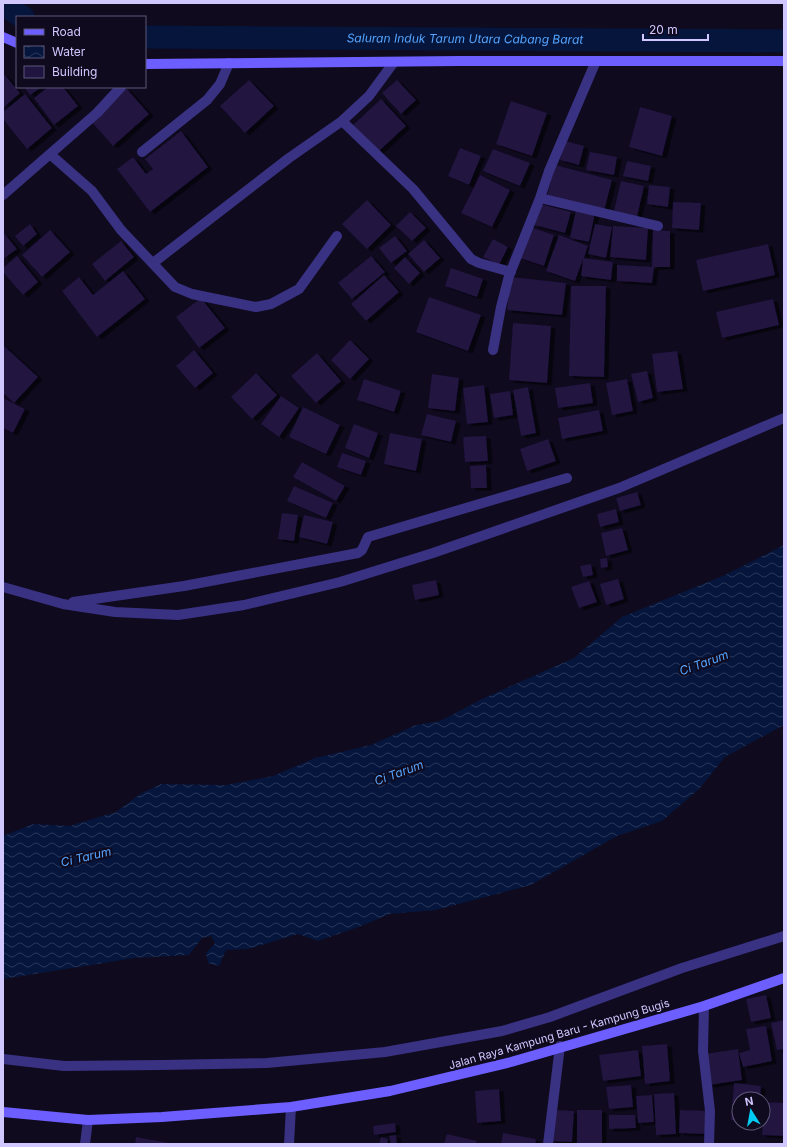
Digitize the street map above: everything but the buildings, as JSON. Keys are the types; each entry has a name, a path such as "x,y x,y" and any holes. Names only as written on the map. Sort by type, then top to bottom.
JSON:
{"street":[{"path":"3,37 16,43"},
{"path":"493,350 501,307 511,272 549,171 596,61"},
{"path":"146,64 784,61"},
{"path":"153,263 289,158 342,122 369,96 394,62"},
{"path":"142,152 207,100 220,84 229,63"},
{"path":"3,195 51,155 97,113 120,88"},
{"path":"342,122 413,189 471,259 479,263 511,272"},
{"path":"51,155 92,190 121,230 175,287 192,294 256,307 271,304 299,289 336,236"},
{"path":"540,198 658,226"},
{"path":"3,587 63,604 115,612 178,615 244,605 340,582 433,553 619,488 784,418"},
{"path":"63,604 184,586 358,553 362,550 368,537 567,478"},
{"path":"3,1059 64,1066 176,1065 267,1062 385,1052 502,1031 550,1017 682,968 784,936"},
{"name":"Jalan Raya Kampung Baru - Kampung Bugis","path":"3,1112 88,1120 162,1117 291,1107 390,1091 511,1062 560,1046 704,1006 784,978"},
{"path":"704,1006 703,1050 710,1111 709,1144"},
{"path":"548,1144 560,1046"},
{"path":"289,1144 291,1107"},
{"path":"85,1144 88,1120"}],"water":[{"name":"Ci Tarum","path":"784,545 784,725 725,757 699,789 662,821 617,836 531,885 436,910 390,914 318,941 298,934 248,949 226,950 219,966 208,963 206,953 215,943 211,936 202,938 189,955 135,958 3,979 3,836 33,824 69,826 116,812 140,794 161,784 226,785 273,776 315,758 371,745 416,725 440,721 484,698 574,658 622,617 725,575"}],"waterway":[{"name":"Saluran Induk Tarum Utara Cabang Barat","path":"3,5 21,16"},
{"name":"Saluran Induk Tarum Utara Cabang Barat","path":"146,37 784,41"}]}
